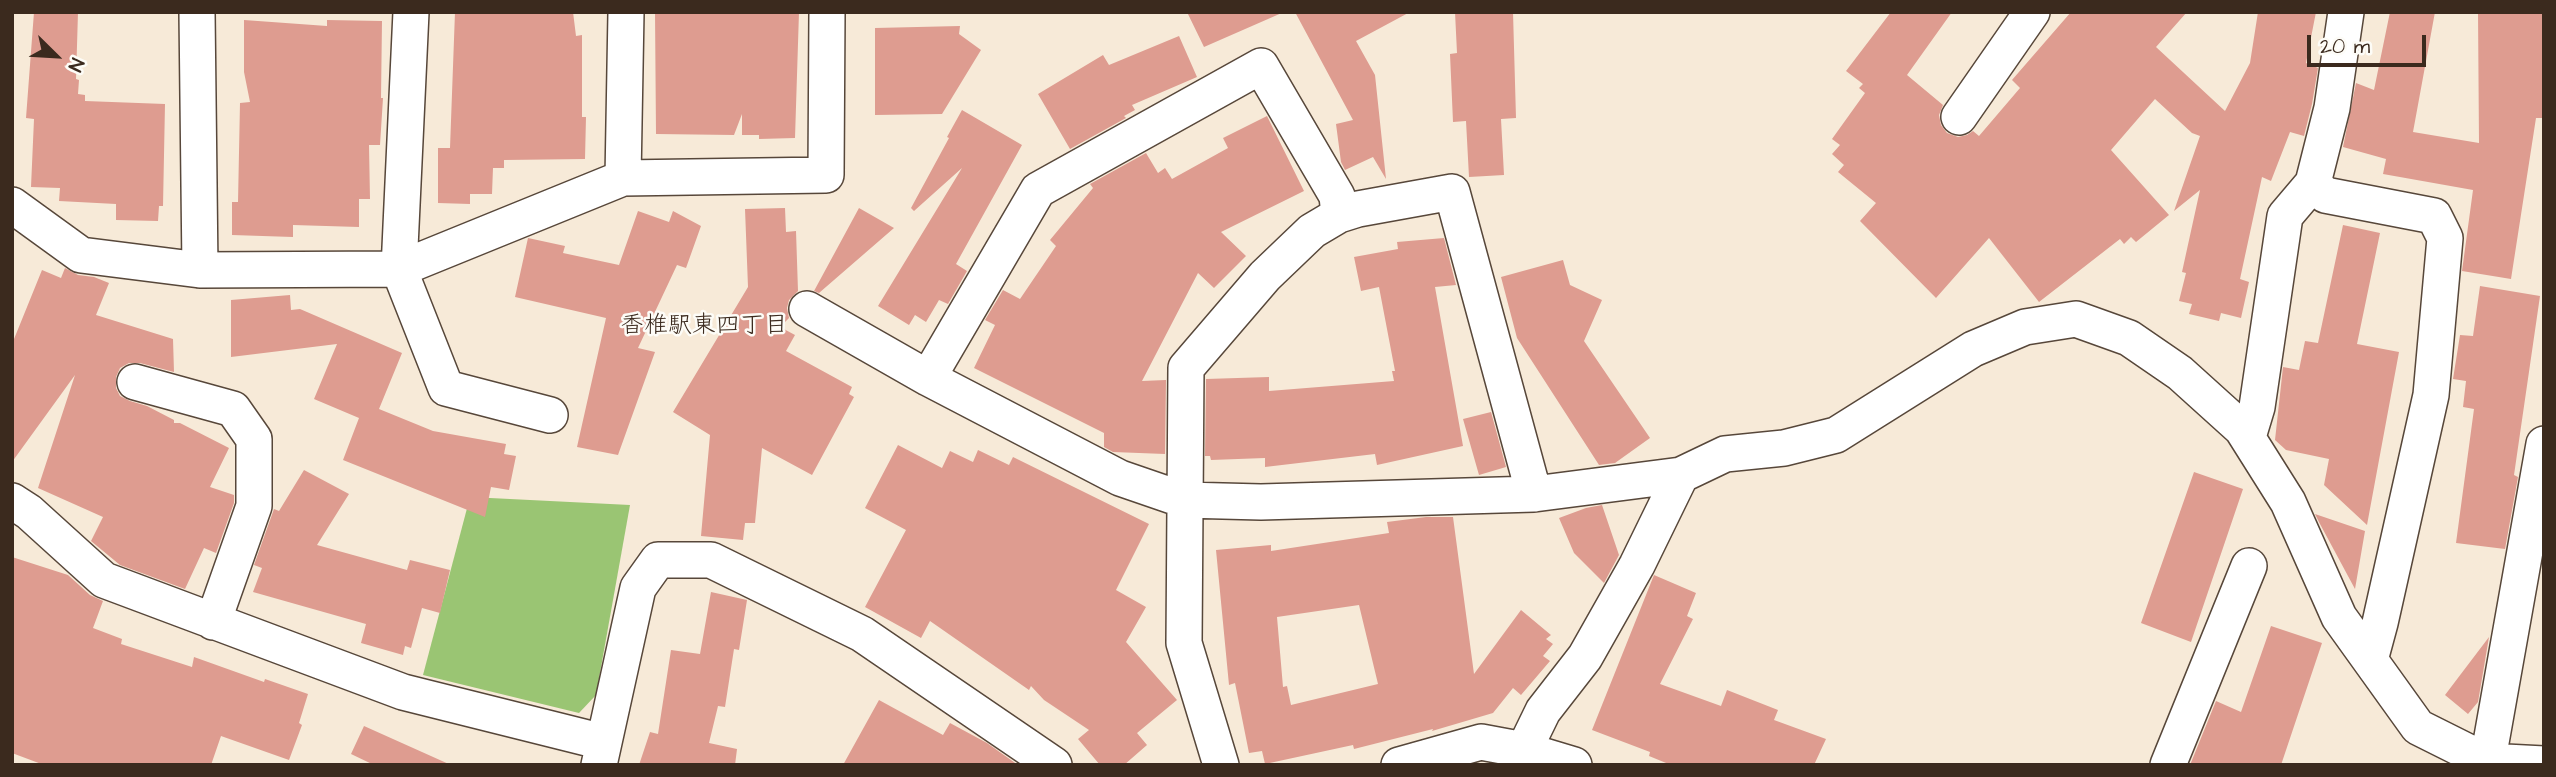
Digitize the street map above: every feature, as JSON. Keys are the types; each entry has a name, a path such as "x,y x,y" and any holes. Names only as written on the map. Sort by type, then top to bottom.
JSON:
{"street":[{"path":"197,12 200,270"},
{"path":"411,12 398,269 446,388 550,415"},
{"path":"623,178 626,12"},
{"path":"12,205 81,255 200,270 398,269 623,178 826,175 827,12"},
{"path":"1959,117 2032,12"},
{"path":"2248,437 2257,407 2285,216 2313,183 2332,107 2346,12"},
{"path":"928,377 1038,190 1261,66 1337,196 1339,215"},
{"path":"2313,183 2325,195 2434,216 2445,238 2431,395 2370,660"},
{"path":"1221,765 1184,643 1186,368 1265,276 1312,231 1339,215 1452,192 1534,494"},
{"path":"807,309 928,377 1120,478 1184,500 1261,502 1534,494 1681,475 1725,454 1784,448 1836,435 1973,349 2025,327 2076,319 2129,338 2180,373 2242,429 2288,502 2339,618 2418,727 2487,763 2544,764"},
{"path":"135,382 233,409 254,439 254,506 213,622"},
{"path":"2487,763 2544,444"},
{"path":"1524,750 1543,711 1585,657 1637,565 1681,475"},
{"path":"12,501 29,512 104,580 403,692 601,753 638,588 658,559 711,560 862,634 1037,759"},
{"path":"2168,765 2249,566"},
{"path":"1399,765 1481,742 1524,750 1574,765"}],"green space":[{"path":"470,497 630,505 596,695 579,713 423,675"}],"building":[{"path":"34,12 78,12 76,79 79,80 78,94 85,95 85,101 165,104 163,206 159,206 158,221 116,220 116,204 59,201 60,188 31,187 34,119 26,118"},
{"path":"455,12 573,12 576,36 582,35 585,159 504,160 504,168 493,168 492,194 470,194 470,204 438,203 438,148 450,148"},
{"path":"655,12 799,12 795,138 759,139 759,135 742,135 742,114 734,135 656,134"},
{"path":"1187,12 1284,12 1204,47"},
{"path":"1295,12 1410,12 1356,41 1375,75 1386,179 1373,157 1345,170 1341,162 1336,124 1353,120"},
{"path":"1455,12 1513,12 1516,118 1501,119 1504,175 1469,177 1466,121 1453,122 1450,54 1457,53"},
{"path":"1891,12 1952,12 1907,75 1943,105 1939,115 1941,125 1947,133 1958,137 1973,131 1979,136 2020,88 2012,80 2071,12 2187,12 2156,47 2225,111 2250,63 2258,12 2316,12 2306,63 2318,68 2312,104 2304,136 2290,132 2271,181 2262,177 2240,279 2249,282 2241,318 2221,313 2219,321 2189,314 2192,304 2179,301 2186,273 2182,272 2200,190 2174,211 2200,136 2192,133 2155,99 2111,150 2169,215 2136,242 2131,237 2124,244 2120,239 2039,302 1989,238 1936,298 1860,221 1876,203 1838,172 1844,165 1832,154 1840,145 1832,139 1865,93 1859,88 1863,84 1846,71"},
{"path":"2390,12 2435,12 2413,132 2479,143 2478,12 2544,12 2544,118 2536,118 2511,279 2462,271 2473,190 2383,174 2386,159 2343,147 2356,83 2374,90"},
{"path":"244,20 327,26 327,20 382,21 383,98 380,145 369,145 370,199 359,199 359,227 293,225 293,237 232,235 232,202 238,202 240,103 250,102 244,72"},
{"path":"960,26 959,34 981,50 942,114 875,115 875,28"},
{"path":"1179,36 1197,77 1132,105 1135,110 1124,116 1126,118 1070,149 1038,94 1103,55 1109,65"},
{"path":"962,110 1022,145 956,264 967,271 948,304 939,300 926,322 915,315 909,325 878,306 962,168 914,211 911,208"},
{"path":"1267,116 1304,191 1221,232 1246,256 1214,288 1198,273 1142,381 1166,380 1165,454 1113,452 1104,447 1104,433 974,368 995,325 985,320 1003,290 1020,299 1056,246 1050,240 1093,188 1090,184 1146,153 1158,173 1165,168 1172,179 1228,148 1223,138"},
{"path":"785,208 786,232 796,231 798,291 789,300 789,318 780,327 795,335 786,351 852,387 849,394 854,397 812,475 762,448 755,523 745,523 743,540 701,536 710,435 673,412 748,287 745,209"},
{"path":"859,208 894,228 819,293 814,291"},
{"path":"638,211 669,222 673,211 701,226 686,268 677,265 638,348 655,352 618,455 577,447 606,318 515,297 528,238 565,246 563,253 619,265"},
{"path":"2343,225 2380,233 2357,344 2399,352 2367,525 2324,485 2329,459 2286,450 2275,440 2283,367 2299,370 2305,341 2318,343"},
{"path":"1444,238 1456,285 1435,287 1463,446 1377,465 1375,454 1265,467 1265,458 1211,460 1210,456 1205,456 1206,379 1269,377 1269,391 1394,381 1392,371 1395,371 1379,287 1361,291 1354,257 1398,249 1397,242"},
{"path":"1563,260 1570,285 1602,300 1584,341 1650,438 1615,463 1599,465 1517,338 1501,277"},
{"path":"65,268 78,275 109,283 96,315 173,339 174,372 140,363 129,363 120,368 116,377 116,388 120,396 147,406 174,420 174,423 180,423 229,448 210,487 234,495 234,503 216,553 204,548 185,589 120,565 91,541 103,517 38,488 75,375 12,462 12,344 42,270 61,278"},
{"path":"2480,286 2540,296 2514,475 2518,477 2505,549 2456,543 2474,409 2463,407 2466,381 2453,379 2460,335 2473,336"},
{"path":"290,295 291,310 300,309 402,353 379,409 433,431 506,444 504,454 516,456 509,490 491,487 485,517 343,460 359,418 314,399 337,344 231,357 231,300"},
{"path":"1491,412 1506,467 1479,475 1463,419"},
{"path":"898,445 942,468 950,451 973,462 978,450 1009,465 1013,457 1149,524 1116,590 1146,607 1126,642 1177,700 1137,733 1147,745 1124,765 1100,765 1078,739 1089,730 1044,700 1031,686 1029,690 930,621 921,638 865,607 906,530 865,508"},
{"path":"304,470 349,494 317,545 407,570 410,560 450,570 440,613 422,608 411,648 405,646 403,655 361,643 366,624 253,592 262,568 254,565 274,509 279,511"},
{"path":"2194,472 2243,489 2191,642 2141,623"},
{"path":"1602,505 1619,555 1604,583 1574,553 1559,518"},
{"path":"2315,514 2365,531 2355,589 2320,524"},
{"path":"1453,517 1474,674 1521,610 1551,635 1546,639 1553,644 1543,656 1550,661 1521,695 1513,688 1493,713 1432,731 1433,729 1354,749 1353,745 1265,764 1262,751 1249,753 1235,683 1229,685 1216,550 1271,545 1271,551 1389,533 1387,522","holes":["1359,605 1378,684 1291,705 1287,686 1283,687 1277,617"]},
{"path":"12,557 68,575 90,595 103,601 93,628 122,639 121,644 192,667 194,657 264,682 265,679 308,694 299,723 302,725 289,760 221,736 211,765 44,765 12,753"},
{"path":"1654,575 1696,593 1687,616 1693,619 1660,684 1721,706 1727,690 1778,710 1774,720 1826,739 1814,765 1671,765 1649,756 1650,752 1592,730"},
{"path":"711,592 747,600 739,650 734,649 725,707 718,706 709,743 737,749 735,765 639,765 650,732 658,734 671,650 700,654"},
{"path":"2271,626 2322,643 2281,765 2190,765 2216,701 2241,712"},
{"path":"2489,637 2478,702 2468,714 2445,695"},
{"path":"879,700 943,735 950,723 987,743 1018,765 843,765"},
{"path":"364,726 451,765 374,765 351,754"}],"district":[{"name":"香椎駅東四丁目","path":"704,327"}]}
